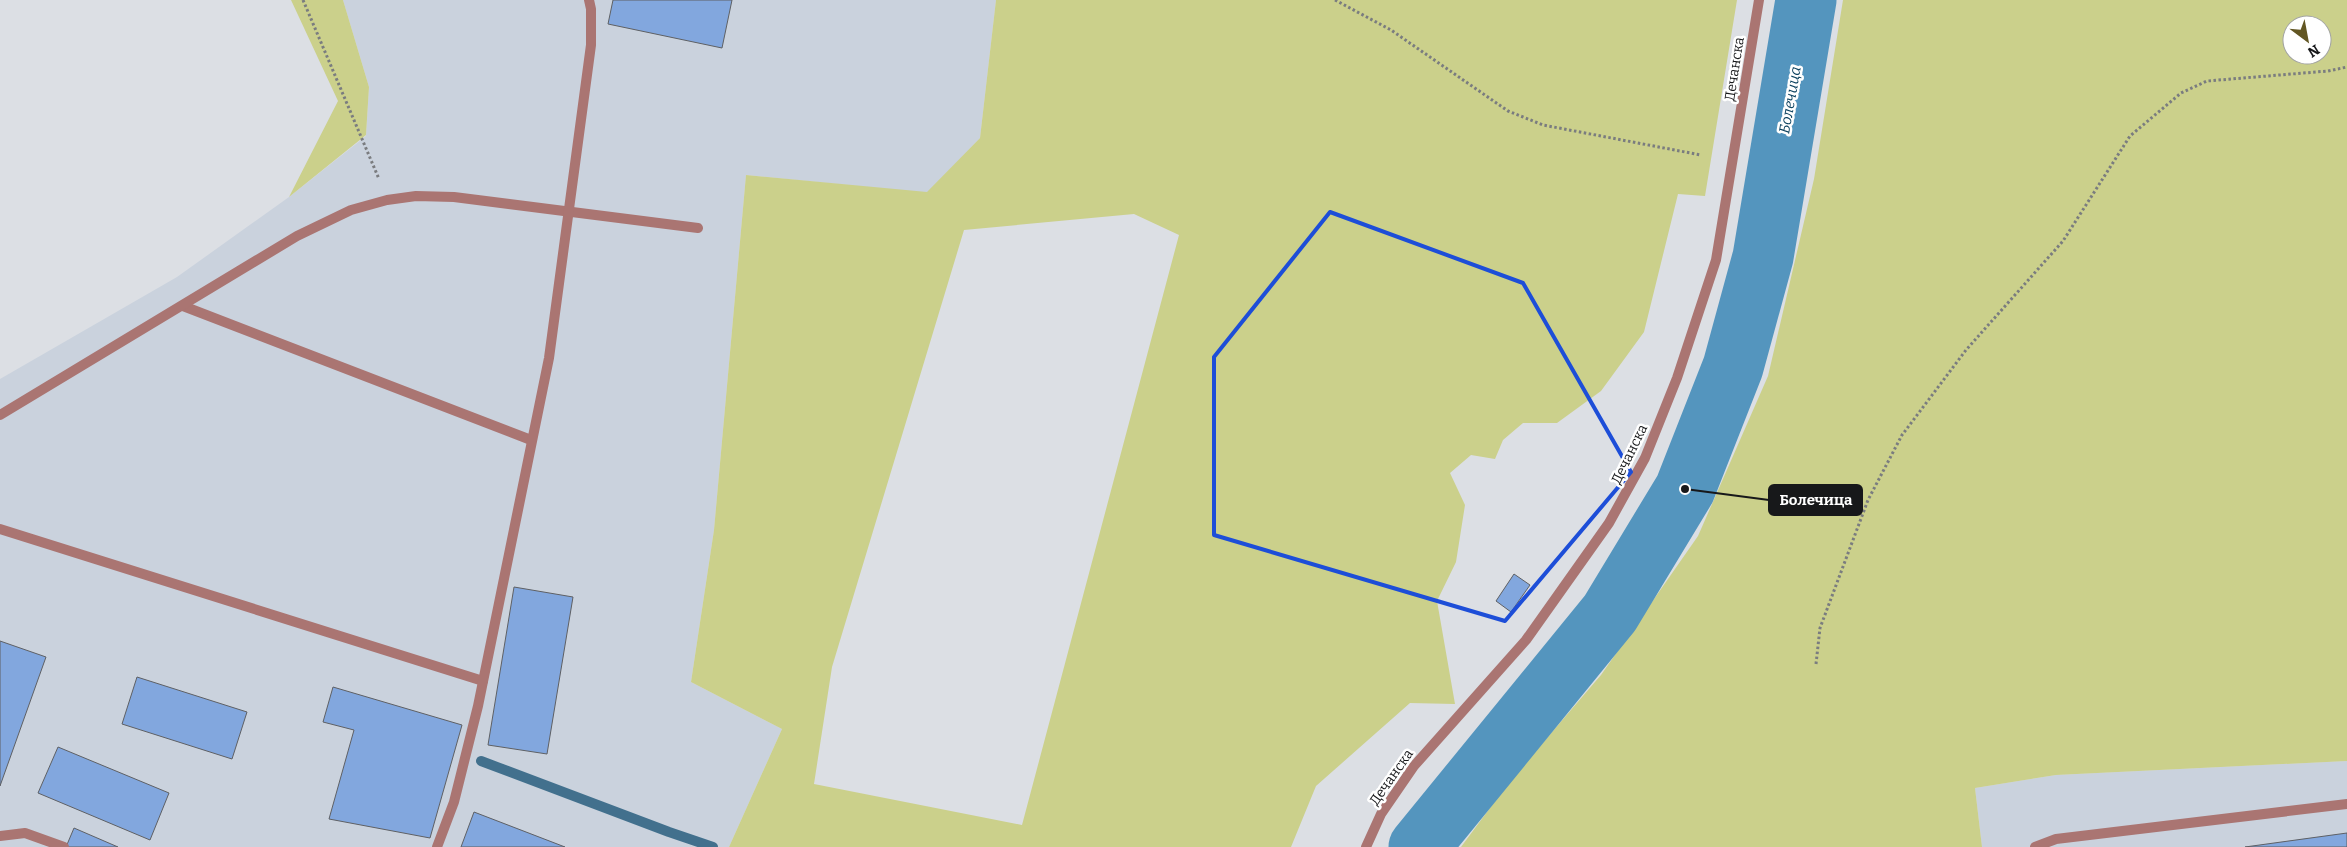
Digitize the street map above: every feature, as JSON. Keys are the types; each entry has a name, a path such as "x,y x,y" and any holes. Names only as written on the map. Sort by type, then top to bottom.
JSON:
{"lane":[{"path":"437,847 454,802 483,680 549,358 591,45 591,10 589,0"},
{"name":"Дечанска","path":"1366,847 1381,814 1414,766 1526,640 1609,522 1645,458 1677,378 1716,260 1759,0"},
{"path":"1,418 297,236 351,210 387,200 416,196 454,196 698,228"},
{"path":"183,306 531,440"},
{"path":"0,529 483,680"},
{"path":"2035,847 2056,839 2347,804"},
{"path":"0,836 25,833 64,847"}],"path":[{"path":"303,0 387,200"},
{"path":"1335,0 1391,30 1508,112 1543,125 1701,155"},
{"path":"1816,664 1820,628 1868,500 1902,435 1966,350 2063,241 2130,136 2181,93 2207,80 2328,71 2347,67"}],"highlighted area":[{"path":"1330,212 1523,283 1631,472 1505,621 1214,535 1214,357"}],"shaded area":[{"path":"343,0 996,0 980,138 927,193 746,175 714,530 691,682 782,729 729,847 0,847 0,379 177,277 289,197 366,136 369,87"},
{"path":"2347,761 2347,847 1982,847 1975,788 2056,775"}],"green space":[{"path":"291,0 343,0 369,87 366,135 289,197 338,101"},
{"path":"996,0 1737,0 1705,196 1678,194 1644,332 1601,391 1557,423 1523,423 1503,440 1495,459 1471,455 1450,473 1465,505 1456,562 1437,601 1455,704 1410,703 1316,786 1291,847 729,847 782,729 691,682 714,530 746,175 927,192 980,138","holes":["1134,214 1179,235 1022,825 814,784 832,667 964,230"]},
{"path":"1843,0 2347,0 2347,761 2056,775 1975,788 1982,847 1461,847 1510,781 1601,675 1698,536 1768,376 1814,179"}],"building":[{"path":"613,0 732,0 722,48 608,24"},
{"path":"1514,574 1530,585 1511,612 1496,601"},
{"path":"514,587 573,597 547,754 488,745"},
{"path":"0,641 46,657 0,786"},
{"path":"137,677 247,712 232,759 122,724"},
{"path":"333,687 462,725 430,838 329,819 354,730 323,722"},
{"path":"58,747 169,793 150,840 38,793"},
{"path":"474,812 565,847 461,847"},
{"path":"74,828 118,847 66,847"},
{"path":"2347,833 2347,847 2245,847"}],"waterway":[{"name":"Болечица","path":"1419,847 1610,613 1685,489 1733,367 1763,257 1806,0"},
{"path":"481,761 713,847"}],"place":[{"name":"Болечица","path":"1685,489"}]}
